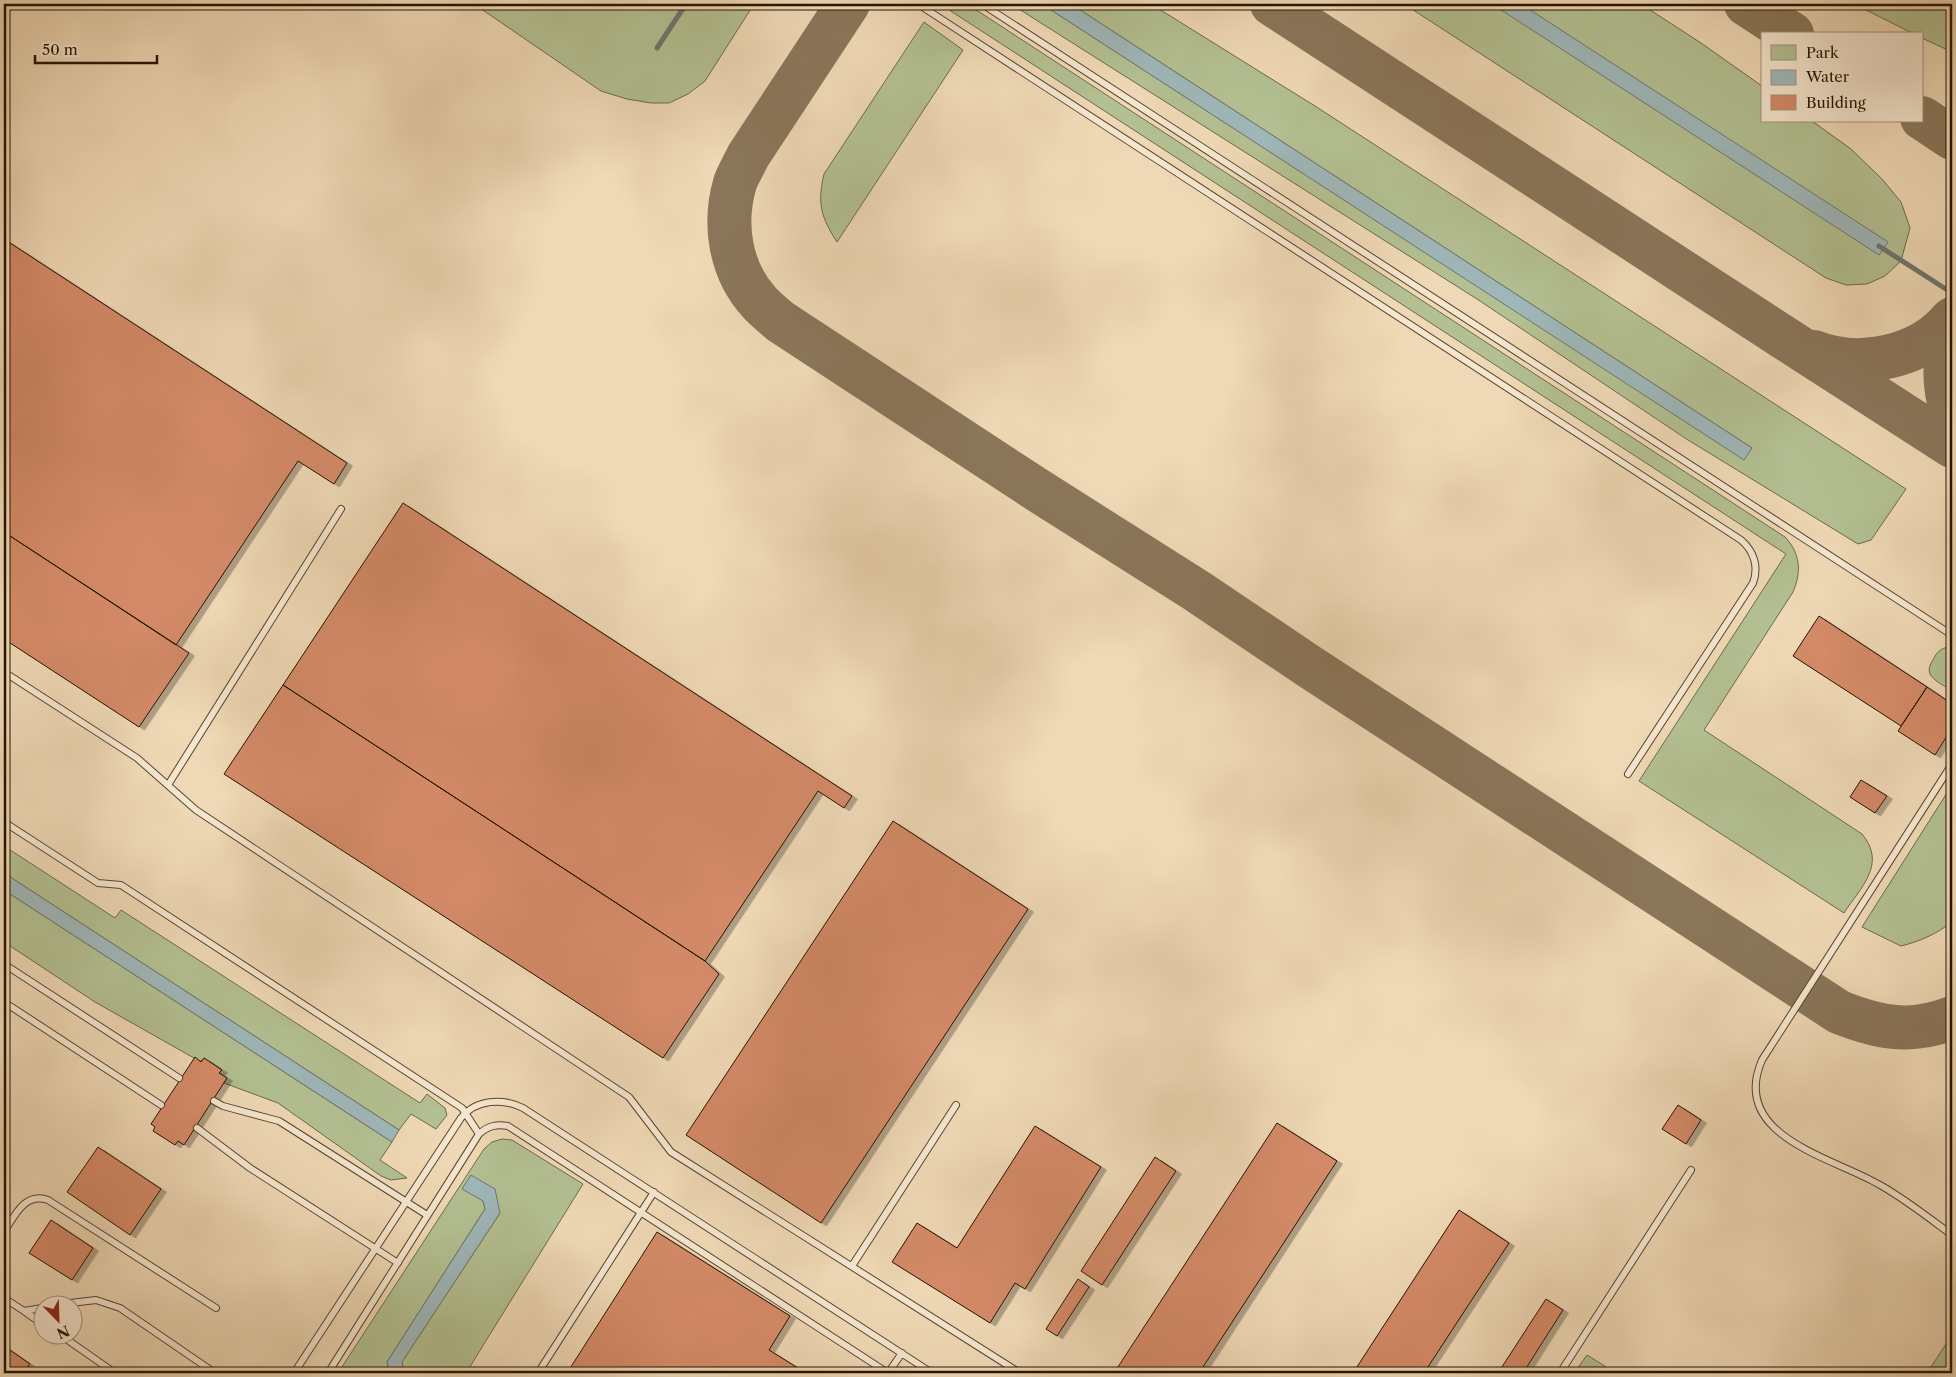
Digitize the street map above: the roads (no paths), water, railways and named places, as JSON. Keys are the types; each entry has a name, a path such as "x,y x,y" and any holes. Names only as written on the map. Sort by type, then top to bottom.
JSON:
{"lane":[{"path":"918,4 1725,529 1748,546 1756,565 1756,575 1752,583 1628,774"},
{"path":"982,4 1952,636"},
{"path":"168,785 341,508"},
{"path":"4,672 137,758 196,810 629,1097 671,1152 1020,1373"},
{"path":"1952,764 1762,1060 1757,1072 1755,1085 1759,1107 1766,1120 1775,1130 1791,1142 1881,1185 1952,1235"},
{"path":"4,822 98,883 121,885 402,1067 462,1108 480,1134"},
{"path":"4,964 179,1078"},
{"path":"4,1002 161,1105"},
{"path":"214,1101 223,1106 279,1120 427,1215"},
{"path":"294,1373 465,1113 474,1107 496,1101 515,1104 932,1373"},
{"path":"852,1266 956,1105"},
{"path":"328,1373 480,1134 492,1126 499,1125 508,1126 888,1373 902,1353"},
{"path":"197,1128 250,1168 398,1263"},
{"path":"1560,1373 1691,1170"},
{"path":"538,1373 654,1192"},
{"path":"4,1232 22,1205 35,1198 48,1200 216,1308"},
{"path":"4,1298 32,1317"},
{"path":"82,1302 96,1300 120,1308 215,1373"},
{"path":"24,1311 32,1310"},
{"path":"73,1344 115,1373"}],"water":[{"path":"1042,4 1071,4 1752,448 1744,460"},
{"path":"1492,4 1521,4 1888,242 1879,255"},
{"path":"4,873 399,1130 392,1142 4,890"},
{"path":"471,1175 495,1189 500,1213 402,1362 404,1373 390,1373 387,1362 485,1209 483,1201 462,1189"}],"waterway":[{"path":"657,48 686,4"},
{"path":"1879,246 1952,293"}]}
